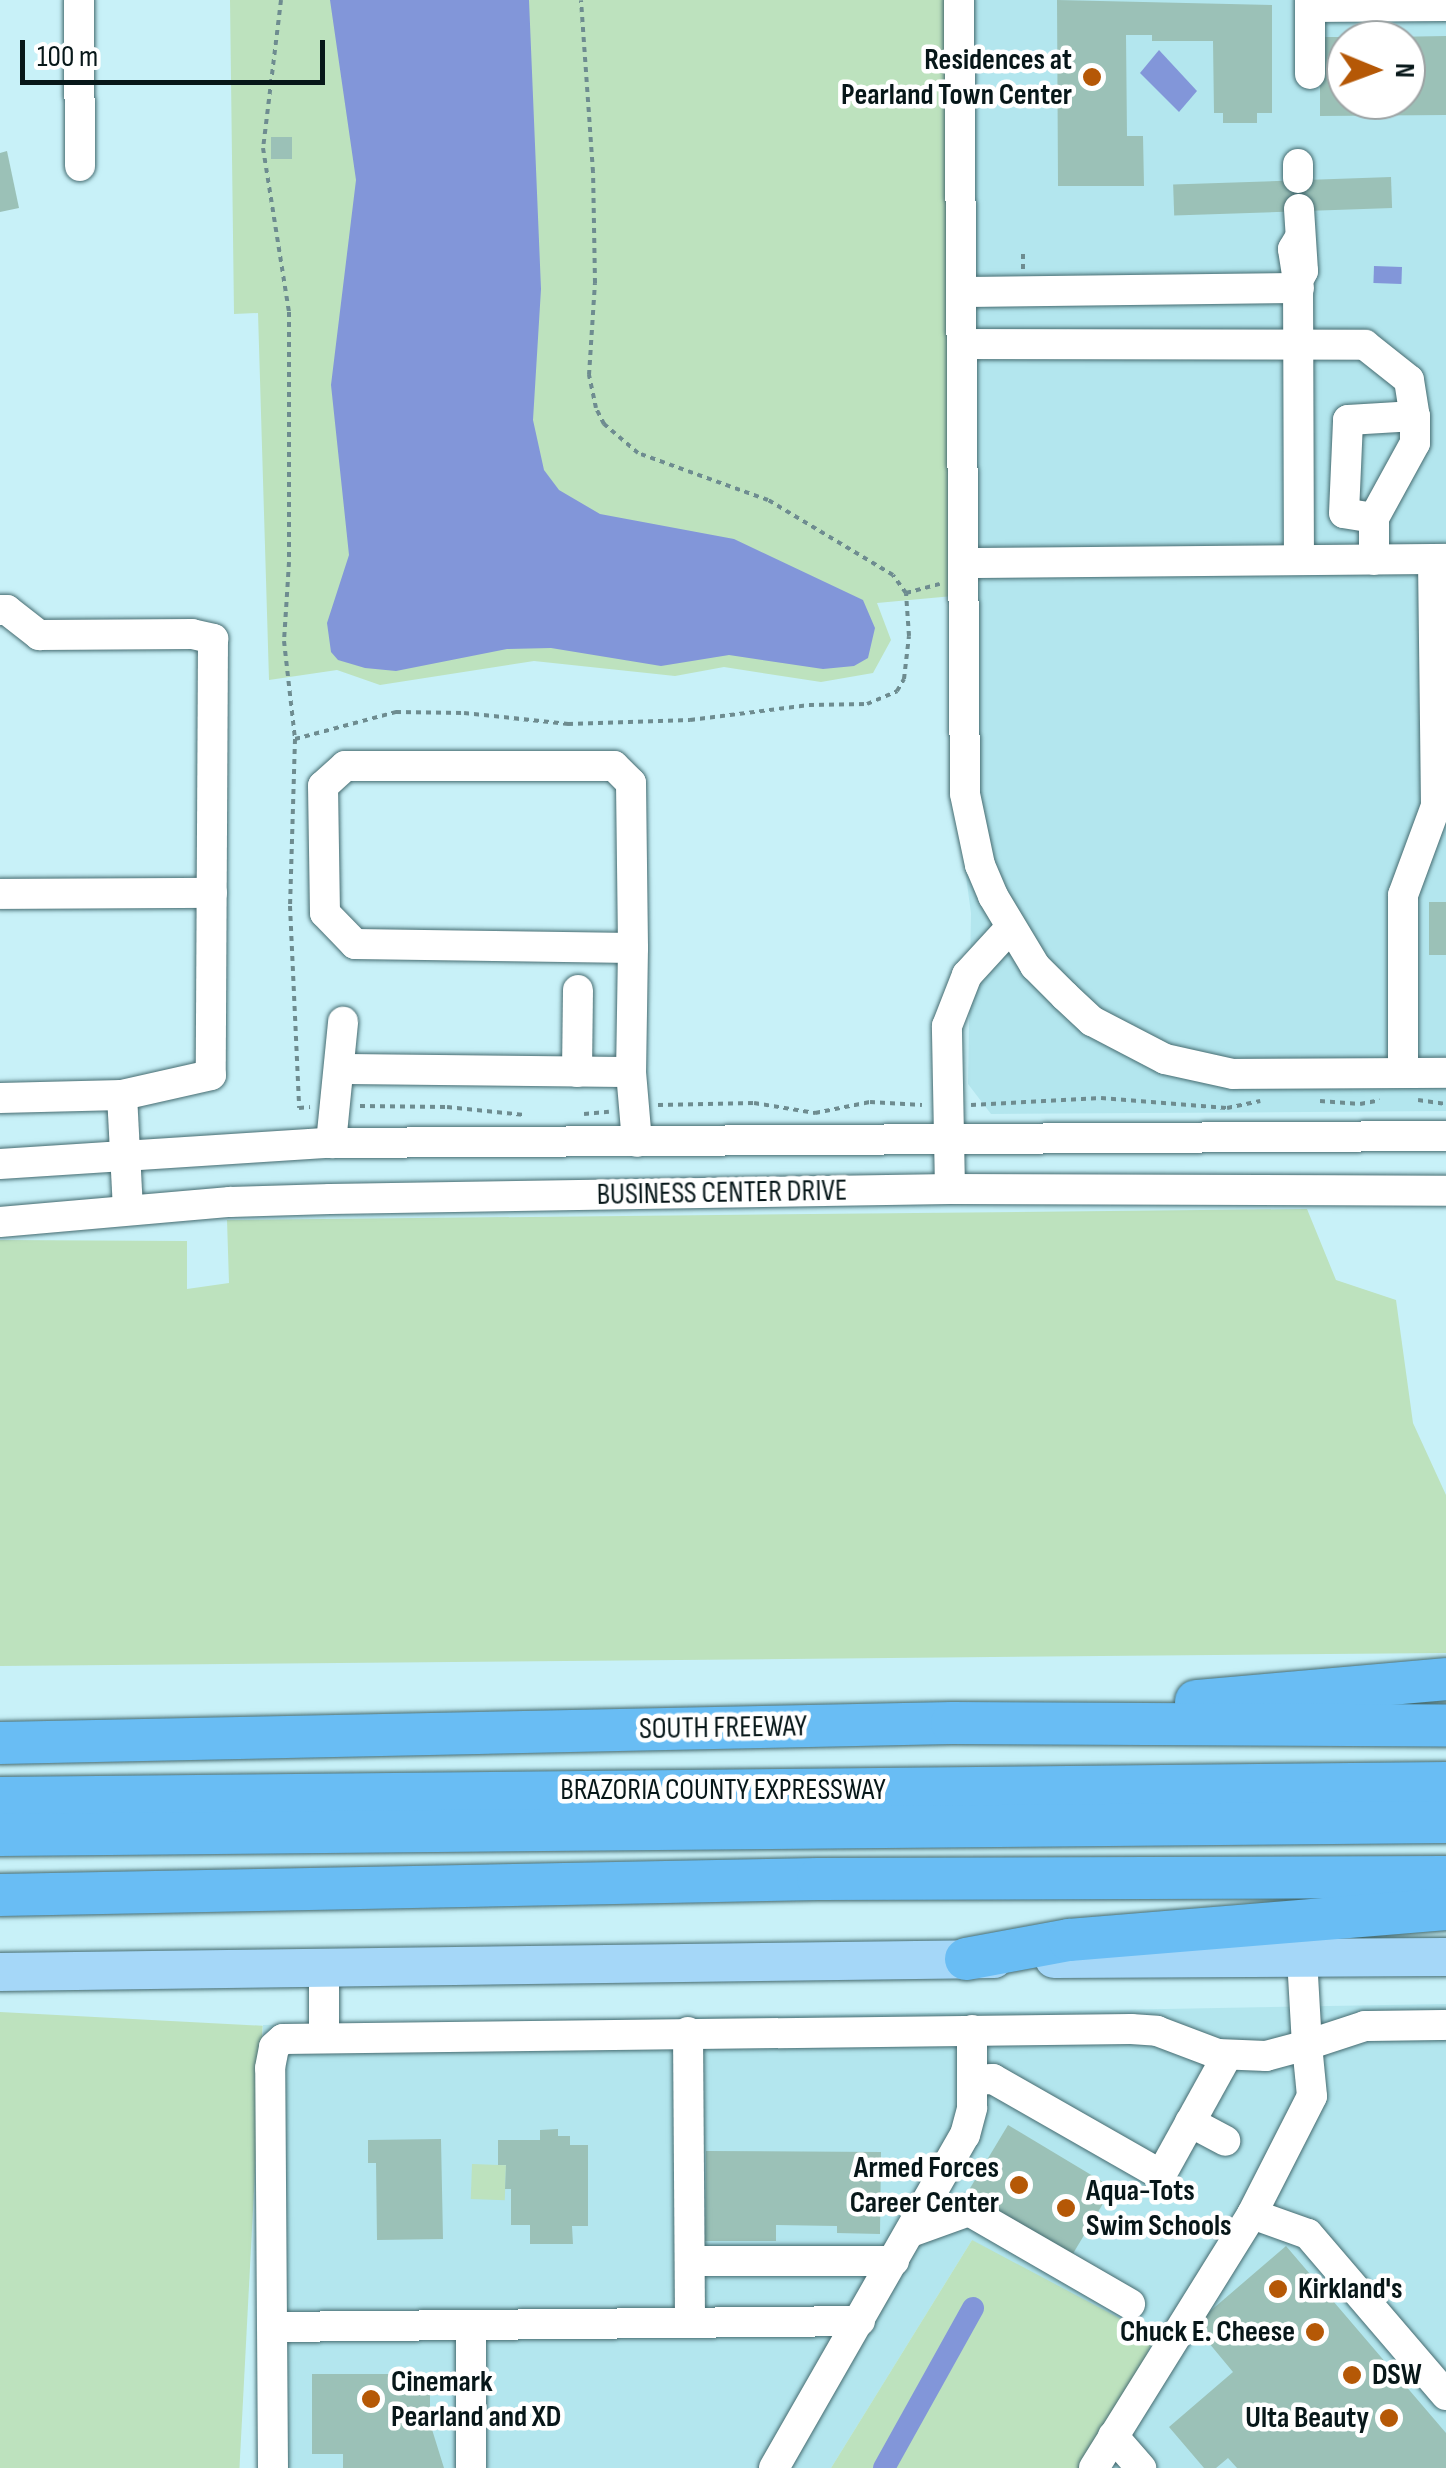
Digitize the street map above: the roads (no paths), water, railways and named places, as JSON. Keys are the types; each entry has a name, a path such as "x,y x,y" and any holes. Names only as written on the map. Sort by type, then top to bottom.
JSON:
{"highway":[{"path":"952,1723 1446,1679"},
{"path":"952,1723 1279,1752 1446,1752"},
{"name":"SOUTH FREEWAY","path":"0,1744 952,1723 1446,1726"},
{"name":"BRAZORIA COUNTY EXPRESSWAY","path":"0,1798 1446,1783"},
{"name":"BRAZORIA COUNTY EXPRESSWAY","path":"0,1835 1446,1822"},
{"path":"690,1881 743,1861 1446,1842"},
{"path":"0,1895 690,1881 1446,1877"},
{"path":"966,1959 1069,1940 1446,1910"}],"main road":[{"path":"0,1972 1446,1957"}],"street":[{"path":"79,0 80,166"},
{"path":"960,0 965,794 980,864 1035,966 1092,1021 1165,1059 1233,1074 1398,1089 1446,1073"},
{"path":"1310,74 1310,4 1446,6"},
{"path":"1299,224 1293,250 1298,285 1299,560"},
{"path":"962,292 1298,285"},
{"path":"962,344 1365,345 1409,380 1415,416 1414,443 1374,518 1374,560"},
{"path":"1374,518 1344,514 1348,420 1415,416"},
{"path":"964,563 1440,559 1436,806 1403,895 1398,1089"},
{"path":"0,610 7,610 39,635 192,634 213,639 212,1075 122,1095 0,1098"},
{"path":"633,948 354,944 325,913 323,786 345,766 614,766 631,783 633,948 631,1072 637,1142"},
{"path":"0,894 212,893"},
{"path":"950,1189 947,1026 967,975 1011,927"},
{"path":"577,1072 578,990"},
{"path":"332,1143 343,1022"},
{"path":"339,1069 631,1072"},
{"path":"122,1095 128,1210"},
{"name":"BUSINESS CENTER DRIVE","path":"0,1164 332,1143 1446,1136"},
{"name":"BUSINESS CENTER DRIVE","path":"0,1222 330,1198 950,1189 1446,1190"},
{"path":"1094,2468 1252,2214 1312,2096 1302,1958"},
{"path":"324,1966 324,2036"},
{"path":"273,2468 272,2057 274,2047 283,2038 1131,2028 1158,2031 1227,2056 1266,2056 1365,2026 1446,2025"},
{"path":"774,2468 965,2136 971,2121 972,2030"},
{"path":"688,2032 690,2323"},
{"path":"972,2080 994,2079 1161,2175 1227,2056"},
{"path":"1190,2122 1224,2141"},
{"path":"911,2232 969,2211 1130,2304"},
{"path":"1252,2214 1308,2234 1446,2396"},
{"path":"690,2262 894,2262"},
{"path":"272,2327 860,2321"},
{"path":"470,2325 471,2468"},
{"path":"1114,2436 1141,2468"}],"water":[{"path":"330,0 529,0 541,289 533,420 544,470 559,490 600,514 734,539 863,600 875,628 868,658 854,666 823,669 729,655 661,666 551,648 507,649 396,671 365,668 338,660 331,652 327,623 349,555 331,385 356,180"},
{"path":"1159,50 1197,91 1179,112 1140,73"},
{"path":"1374,266 1402,267 1401,284 1373,283"}],"waterway":[{"path":"884,2468 973,2308"}],"place":[{"name":"Residences at Pearland Town Center","path":"1092,77"},
{"name":"Armed Forces Career Center","path":"1019,2185"},
{"name":"Aqua-Tots Swim Schools","path":"1066,2208"},
{"name":"Kirkland's","path":"1278,2289"},
{"name":"Chuck E. Cheese","path":"1315,2332"},
{"name":"DSW","path":"1352,2375"},
{"name":"Cinemark Pearland and XD","path":"371,2399"},
{"name":"Ulta Beauty","path":"1389,2418"}]}
